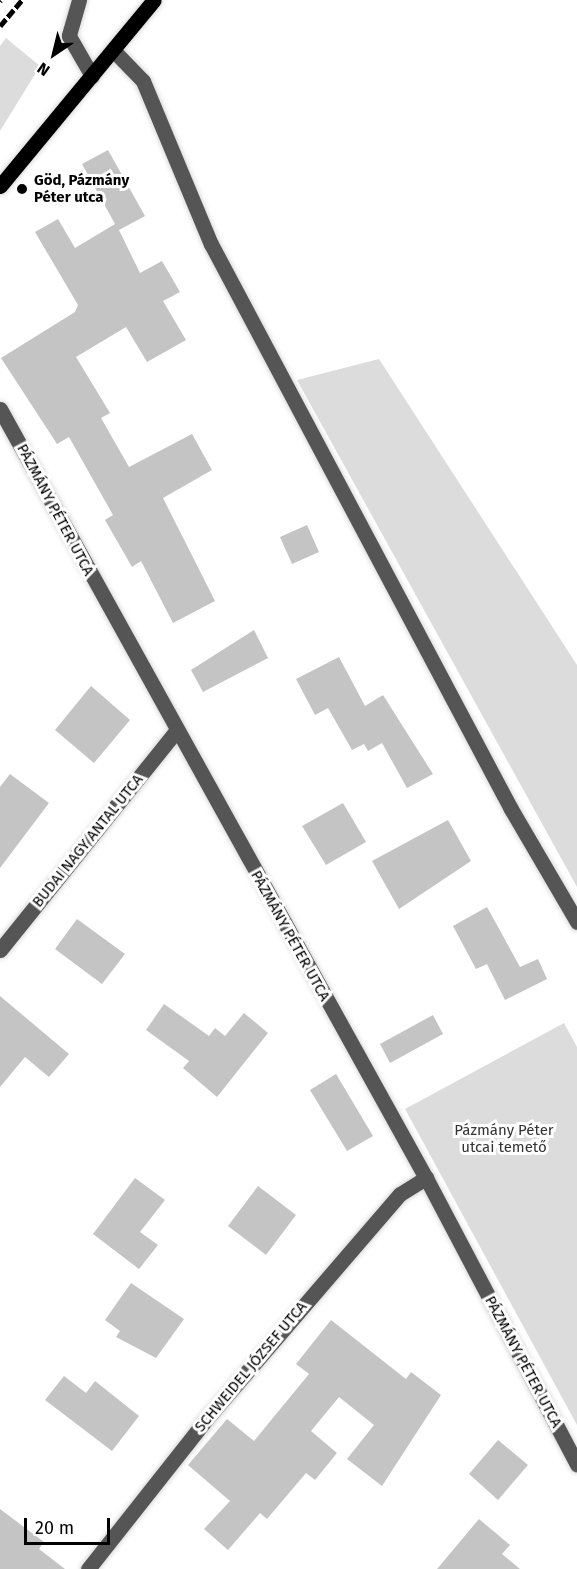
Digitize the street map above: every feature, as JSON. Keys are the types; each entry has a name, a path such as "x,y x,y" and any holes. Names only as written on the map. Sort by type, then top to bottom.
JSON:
{"main road":[{"path":"0,186 154,0"}],"street":[{"path":"79,0 69,36 92,76"},
{"path":"113,50 142,81 211,244 511,809 577,922"},
{"name":"PÁZMÁNY PÉTER UTCA","path":"0,409 175,732 426,1178 577,1465"},
{"name":"BUDAI NAGY ANTAL UTCA","path":"0,949 175,732"},
{"name":"SCHWEIDEL JÓZSEF UTCA","path":"88,1569 208,1417 384,1212 426,1178"}],"green space":[{"path":"6,38 40,66 0,131 0,46"},
{"path":"379,359 577,665 577,887 297,380"},
{"name":"Pázmány Péter utcai temető","path":"564,1023 577,1047 577,1425 405,1109"}],"building":[{"path":"108,150 145,216 119,230 140,273 162,261 180,292 163,301 186,340 147,362 126,327 76,357 110,413 101,418 129,467 192,434 212,470 163,498 215,601 173,623 141,561 132,567 105,520 113,515 69,437 57,444 1,358 75,312 78,305 35,232 58,219 75,248 115,224 82,164"},
{"path":"307,525 319,552 292,564 280,537"},
{"path":"254,630 268,658 203,692 191,670"},
{"path":"339,657 365,706 383,695 433,774 407,788 382,743 368,751 364,744 352,750 328,708 315,715 296,679"},
{"path":"91,686 130,720 94,763 55,730"},
{"path":"10,774 49,803 0,868 0,787"},
{"path":"343,803 366,842 326,865 302,826"},
{"path":"448,820 471,861 399,909 372,861"},
{"path":"487,907 520,967 538,959 547,979 505,1000 487,964 476,969 453,926"},
{"path":"77,919 125,954 102,984 55,949"},
{"path":"0,996 69,1054 49,1077 25,1057 0,1087"},
{"path":"164,1004 209,1036 215,1028 225,1036 244,1013 268,1033 217,1097 183,1068 189,1061 146,1030"},
{"path":"433,1015 443,1034 390,1063 380,1044"},
{"path":"336,1074 373,1136 347,1151 310,1090"},
{"path":"135,1178 165,1200 140,1232 158,1245 139,1269 93,1234"},
{"path":"258,1186 296,1215 266,1255 228,1226"},
{"path":"131,1283 184,1319 156,1358 116,1337 120,1331 105,1320"},
{"path":"331,1320 406,1379 411,1372 441,1395 382,1486 347,1459 374,1425 339,1397 311,1431 337,1453 315,1480 306,1473 267,1519 260,1513 228,1550 204,1529 230,1501 188,1465 227,1419 254,1441 309,1374 296,1364"},
{"path":"64,1376 86,1393 95,1381 139,1416 112,1451 45,1400"},
{"path":"498,1440 528,1465 498,1500 469,1474"},
{"path":"0,1509 44,1542 39,1549 65,1569 0,1569"},
{"path":"479,1519 510,1545 502,1554 520,1569 437,1569"}],"railway":[{"path":"0,26 22,0"}],"place":[{"name":"Göd, Pázmány Péter utca","path":"22,189"}]}
